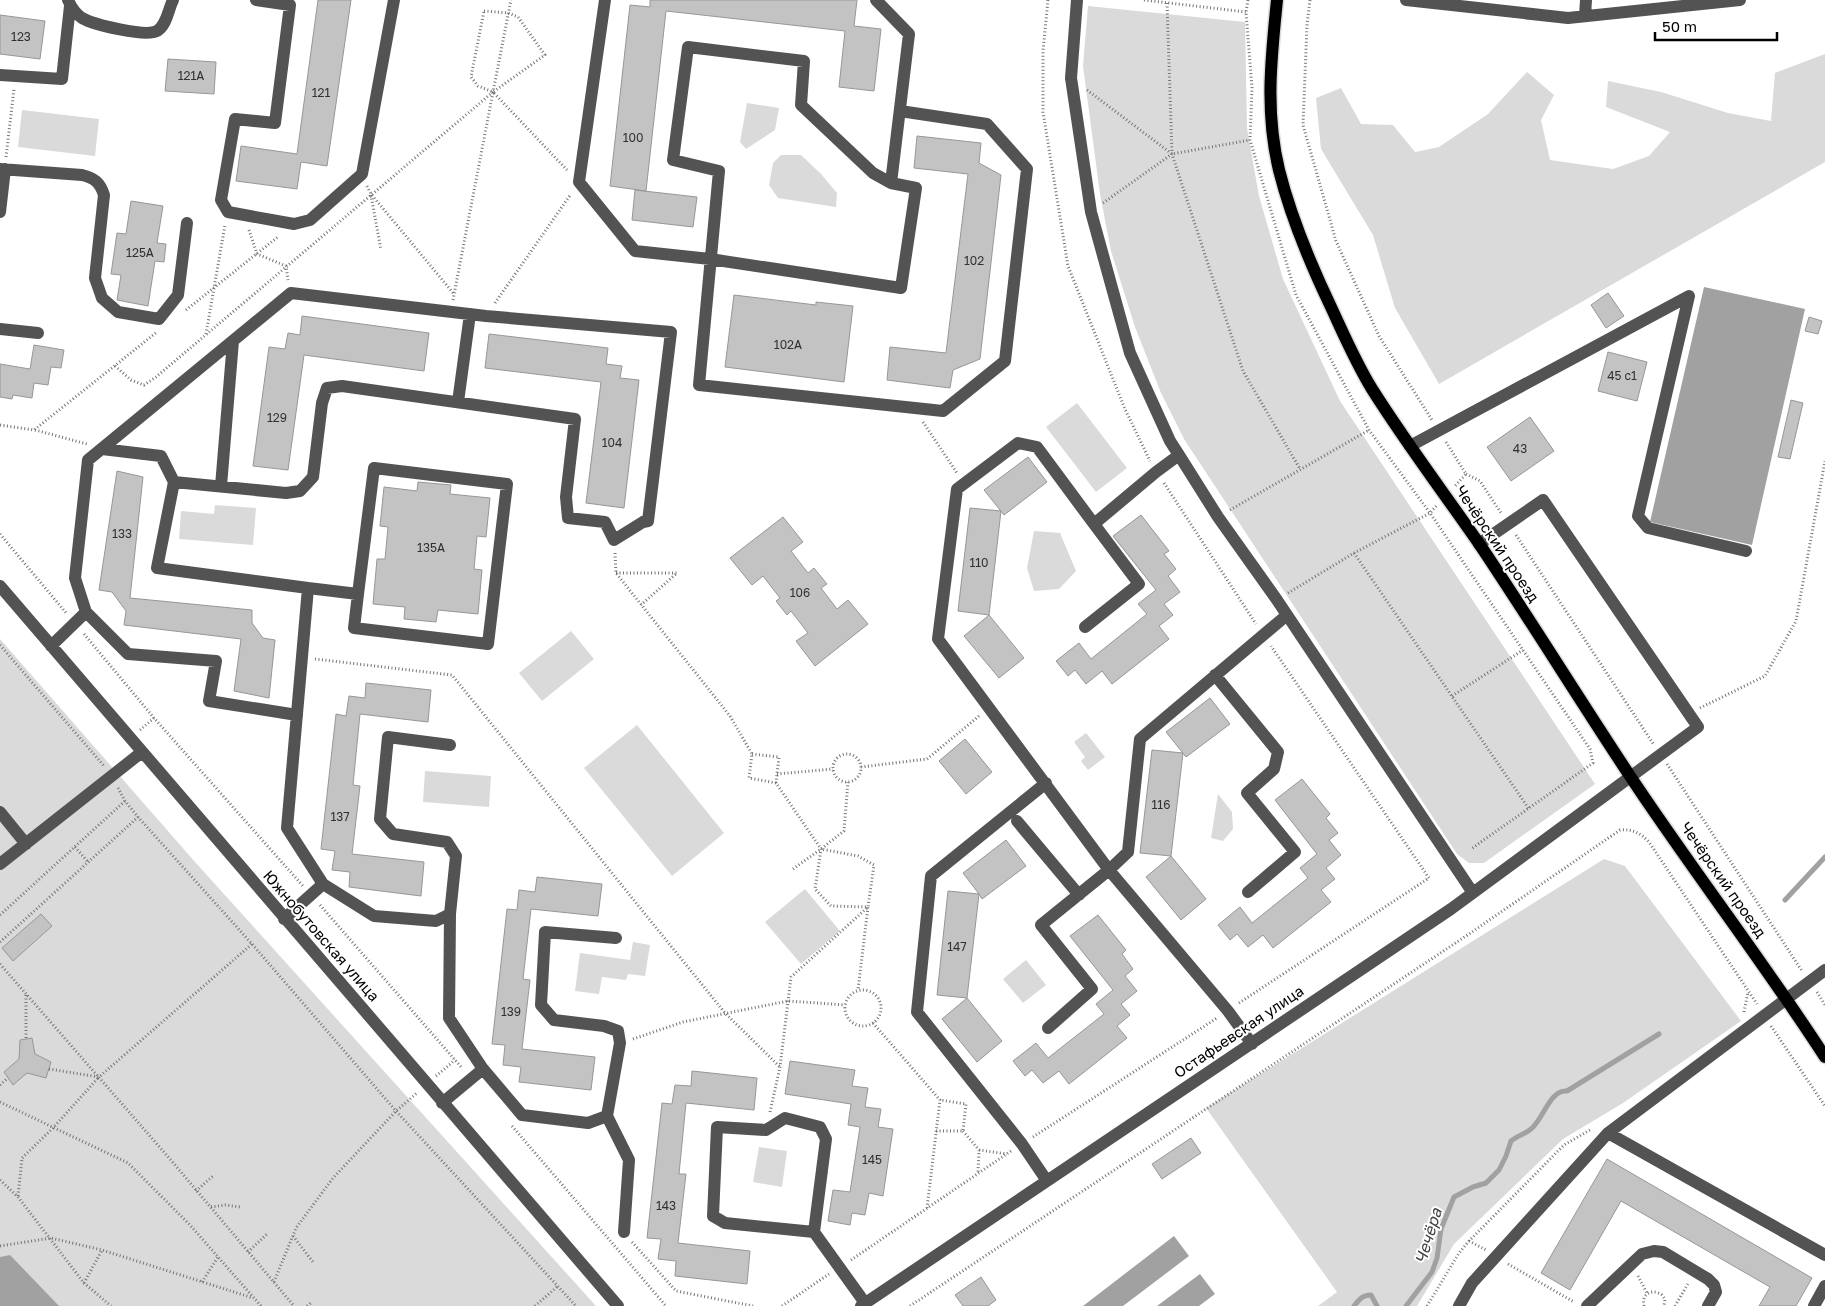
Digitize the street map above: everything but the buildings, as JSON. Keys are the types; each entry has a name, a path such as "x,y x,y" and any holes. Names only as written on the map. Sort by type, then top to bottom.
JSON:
{"main road":[{"name":"Чечёрский проезд","path":"1277,0 1270,66 1269,97 1271,125 1279,170 1293,218 1350,350 1371,387 1479,544 1630,776 1787,999 1825,1057"}],"street":[{"path":"68,2 80,17 95,24 148,34 158,30 165,21 173,0"},
{"path":"256,0 290,5 275,123 235,119 221,200 228,212 294,224 310,220 362,174 394,0"},
{"path":"605,0 579,182 635,251 710,259 901,288 916,188 891,183 873,172 801,105 804,61 688,47 673,160 719,171 710,259 699,385 943,412 1005,361 1027,169 987,124 900,111"},
{"path":"876,0 909,34 891,183"},
{"path":"1077,0 1071,78 1090,212 1130,353 1170,441 1218,517 1277,600 1473,893"},
{"path":"1406,0 1515,6 1568,18 1740,0"},
{"path":"1585,16 1586,0"},
{"path":"0,74 62,79 68,2"},
{"path":"0,212 2,169 82,175 92,178 100,184 104,195 95,278 102,298 118,312 159,319 178,295 187,223"},
{"path":"174,482 286,493 300,491 313,477 322,403 327,388 342,386 575,419 566,497 568,518 605,522 614,540 648,521 671,332 486,316 291,293 88,460 75,578 86,612 128,654 216,661 209,701 297,715"},
{"path":"1410,446 1689,296 1638,516 1648,528 1746,551"},
{"path":"458,402 470,314"},
{"path":"0,328 38,333"},
{"path":"221,486 233,340"},
{"path":"1086,627 1139,584 1037,447 1018,443 957,489 938,639 1109,870 1228,1011 1252,1044"},
{"path":"102,448 161,456 174,482 157,568 358,594"},
{"path":"1094,524 1179,455"},
{"path":"374,468 507,484 488,644 354,628 358,594 374,468"},
{"path":"1479,544 1543,500 1688,714"},
{"name":"Южнобутовская улица","path":"0,586 618,1306"},
{"path":"308,588 287,828 323,884 374,916 436,921 450,914"},
{"path":"52,646 86,612"},
{"path":"1048,1028 1092,989 1041,925 1109,870 1128,852 1140,739 1287,615"},
{"path":"1215,675 1278,752 1274,769 1247,792 1295,852 1248,892"},
{"name":"Остафьевская улица","path":"863,1305 1473,893 1630,776 1698,728 1688,714"},
{"path":"450,745 388,737 380,819 393,834 446,842 456,856 450,914 450,1018 483,1069 522,1115 588,1122 607,1116"},
{"path":"0,864 142,752"},
{"path":"1046,783 931,876 917,1012 1022,1144 1047,1181"},
{"path":"0,812 26,844"},
{"path":"1017,821 1078,895"},
{"path":"284,919 323,884"},
{"path":"616,938 544,932 541,1005 554,1020 604,1026 618,1031 620,1043 607,1116 629,1160 624,1232"},
{"path":"1459,1306 1472,1283 1608,1133 1825,970"},
{"path":"442,1103 483,1069"},
{"path":"814,1232 725,1223 713,1216 717,1127 766,1130 785,1118 820,1127 826,1138 814,1232 863,1305"},
{"path":"1608,1133 1825,1255"},
{"path":"1587,1306 1642,1254 1654,1251 1663,1252 1708,1278 1714,1285 1716,1292 1708,1306"},
{"path":"1814,1306 1825,1286"}],"path":[{"path":"1144,0 1246,12"},
{"path":"1248,0 1246,12 1252,88 1250,140 1296,295 1369,430 1430,513 1590,748 1594,763 1471,849"},
{"path":"1310,0 1307,24 1303,125 1336,241 1379,336 1435,424"},
{"path":"1166,3 1172,154 1243,371 1300,469"},
{"path":"450,312 493,92 545,55 518,17 508,13 484,11 470,77 478,86 493,92 579,182 486,316"},
{"path":"2,169 16,76"},
{"path":"1071,78 1172,154"},
{"path":"1090,212 1172,154 1250,140"},
{"path":"362,174 371,194 381,250"},
{"path":"371,194 454,295"},
{"path":"206,334 228,212"},
{"path":"244,215 257,254 286,266 291,293"},
{"path":"183,312 294,224"},
{"path":"34,430 160,330"},
{"path":"914,408 964,484"},
{"path":"0,425 34,430 102,448"},
{"path":"1218,517 1369,430"},
{"path":"1441,435 1466,474 1480,481 1810,982"},
{"path":"1688,714 1765,676 1796,621 1825,462"},
{"path":"1277,600 1354,553 1430,513 1466,474"},
{"path":"0,534 154,718 472,1079"},
{"path":"614,540 616,573 730,716 752,754 749,778 776,783"},
{"path":"1354,553 1529,809"},
{"path":"616,573 677,573 641,605"},
{"path":"0,645 112,775 125,801 138,817 252,944 396,1111 576,1306"},
{"path":"1452,696 1523,650"},
{"path":"302,657 452,675 725,1014 780,1067"},
{"path":"861,767 926,759 990,708"},
{"path":"752,754 779,757 776,783 821,849 815,889 831,906 868,907"},
{"path":"846,754 856,758 861,767 857,777 848,782 837,779 833,769 836,758 846,754"},
{"path":"777,774 833,769"},
{"path":"793,868 844,831 848,782"},
{"path":"0,915 125,801"},
{"path":"0,942 138,817"},
{"path":"910,1306 1469,934 1620,830 1639,833 1649,842 1825,1106"},
{"path":"75,847 88,862"},
{"path":"821,849 858,856 874,865 858,990"},
{"path":"782,1306 978,1173 1429,878"},
{"path":"766,1130 780,1067 790,977 868,907"},
{"path":"18,1197 22,1158 54,1128 99,1077 252,944"},
{"path":"0,964 294,1306"},
{"path":"858,990 866,990 872,993 877,997 880,1004 878,1017 867,1026 853,1024 845,1012 845,1005 852,993 858,990"},
{"path":"26,993 26,1039"},
{"path":"1822,998 1825,1005"},
{"path":"620,1043 683,1022 788,1001 845,1005"},
{"path":"873,1022 940,1100 966,1104 963,1131 979,1150 1007,1154"},
{"path":"49,1069 99,1077"},
{"path":"0,1085 8,1078"},
{"path":"927,1208 940,1100"},
{"path":"0,1102 128,1163 190,1225 261,1306"},
{"path":"274,1282 296,1228 333,1178 396,1111"},
{"path":"510,1124 666,1306"},
{"path":"936,1131 963,1131"},
{"path":"978,1173 979,1150"},
{"path":"196,1191 213,1176"},
{"path":"0,1180 18,1197 84,1283 111,1306"},
{"path":"210,1207 225,1205 240,1207"},
{"path":"624,1232 676,1291 753,1306"},
{"path":"248,1252 267,1234"},
{"path":"293,1235 312,1262"},
{"path":"0,1246 50,1238 102,1250 253,1298"},
{"path":"1469,1241 1581,1306"},
{"path":"84,1283 102,1250"},
{"path":"202,1282 218,1257"},
{"path":"1632,1264 1648,1293"},
{"path":"1675,1306 1695,1271"},
{"path":"535,1306 558,1286"},
{"path":"1644,1306 1644,1297 1648,1293 1658,1292 1665,1300 1664,1306"},
{"path":"307,1306 312,1302"}],"shaded area":[{"path":"1088,6 1245,22 1247,128 1259,196 1283,279 1340,401 1595,784 1484,863 1469,863 1457,854 1184,439 1161,393 1135,327 1111,251 1100,194 1083,66"},
{"path":"1825,54 1825,162 1439,384 1395,308 1373,235 1321,149 1316,98 1341,88 1361,124 1393,125 1415,152 1439,147 1488,114 1527,72 1554,95 1541,120 1550,160 1613,169 1649,156 1670,132 1606,107 1608,81 1661,92 1728,113 1771,121 1775,73"},
{"path":"747,103 779,108 775,130 746,149 740,142"},
{"path":"22,110 99,119 95,156 18,147"},
{"path":"781,155 801,155 837,193 836,207 778,198 769,185 773,163"},
{"path":"1704,287 1805,309 1752,545 1650,522"},
{"path":"1077,403 1127,468 1096,492 1046,427"},
{"path":"215,505 256,508 253,545 179,539 181,511 214,514"},
{"path":"1034,531 1060,533 1076,571 1059,589 1034,591 1027,568"},
{"path":"571,631 594,659 542,701 519,673"},
{"path":"0,639 195,862 596,1306 0,1306"},
{"path":"637,725 724,833 672,876 584,768"},
{"path":"1086,733 1105,757 1088,770 1081,761 1085,757 1074,742"},
{"path":"425,771 491,776 489,807 423,802"},
{"path":"1218,794 1232,812 1233,829 1223,841 1211,838"},
{"path":"1604,859 1625,866 1741,1021 1623,1103 1563,1139 1454,1244 1417,1306 1318,1306 1337,1292 1206,1108"},
{"path":"805,889 840,931 801,964 765,922"},
{"path":"633,942 650,945 645,976 628,974 626,980 602,977 599,994 575,991 580,953 630,960"},
{"path":"1026,960 1046,985 1023,1003 1003,979"},
{"path":"759,1147 787,1151 782,1187 753,1182"},
{"path":"1174,1236 1189,1256 1123,1306 1083,1306"},
{"path":"10,1255 59,1306 0,1306 0,1257"},
{"path":"1200,1274 1215,1294 1199,1306 1157,1306"}],"waterway":[{"name":"Чечёра","path":"1785,900 1825,857"},
{"name":"Чечёра","path":"1406,1306 1432,1272 1437,1258 1441,1229 1454,1197 1473,1187 1486,1183 1499,1170 1511,1141 1529,1131 1535,1125 1556,1095 1567,1091 1659,1034"},
{"name":"Чечёра","path":"1354,1306 1359,1300 1368,1295 1371,1295 1377,1306"}]}
